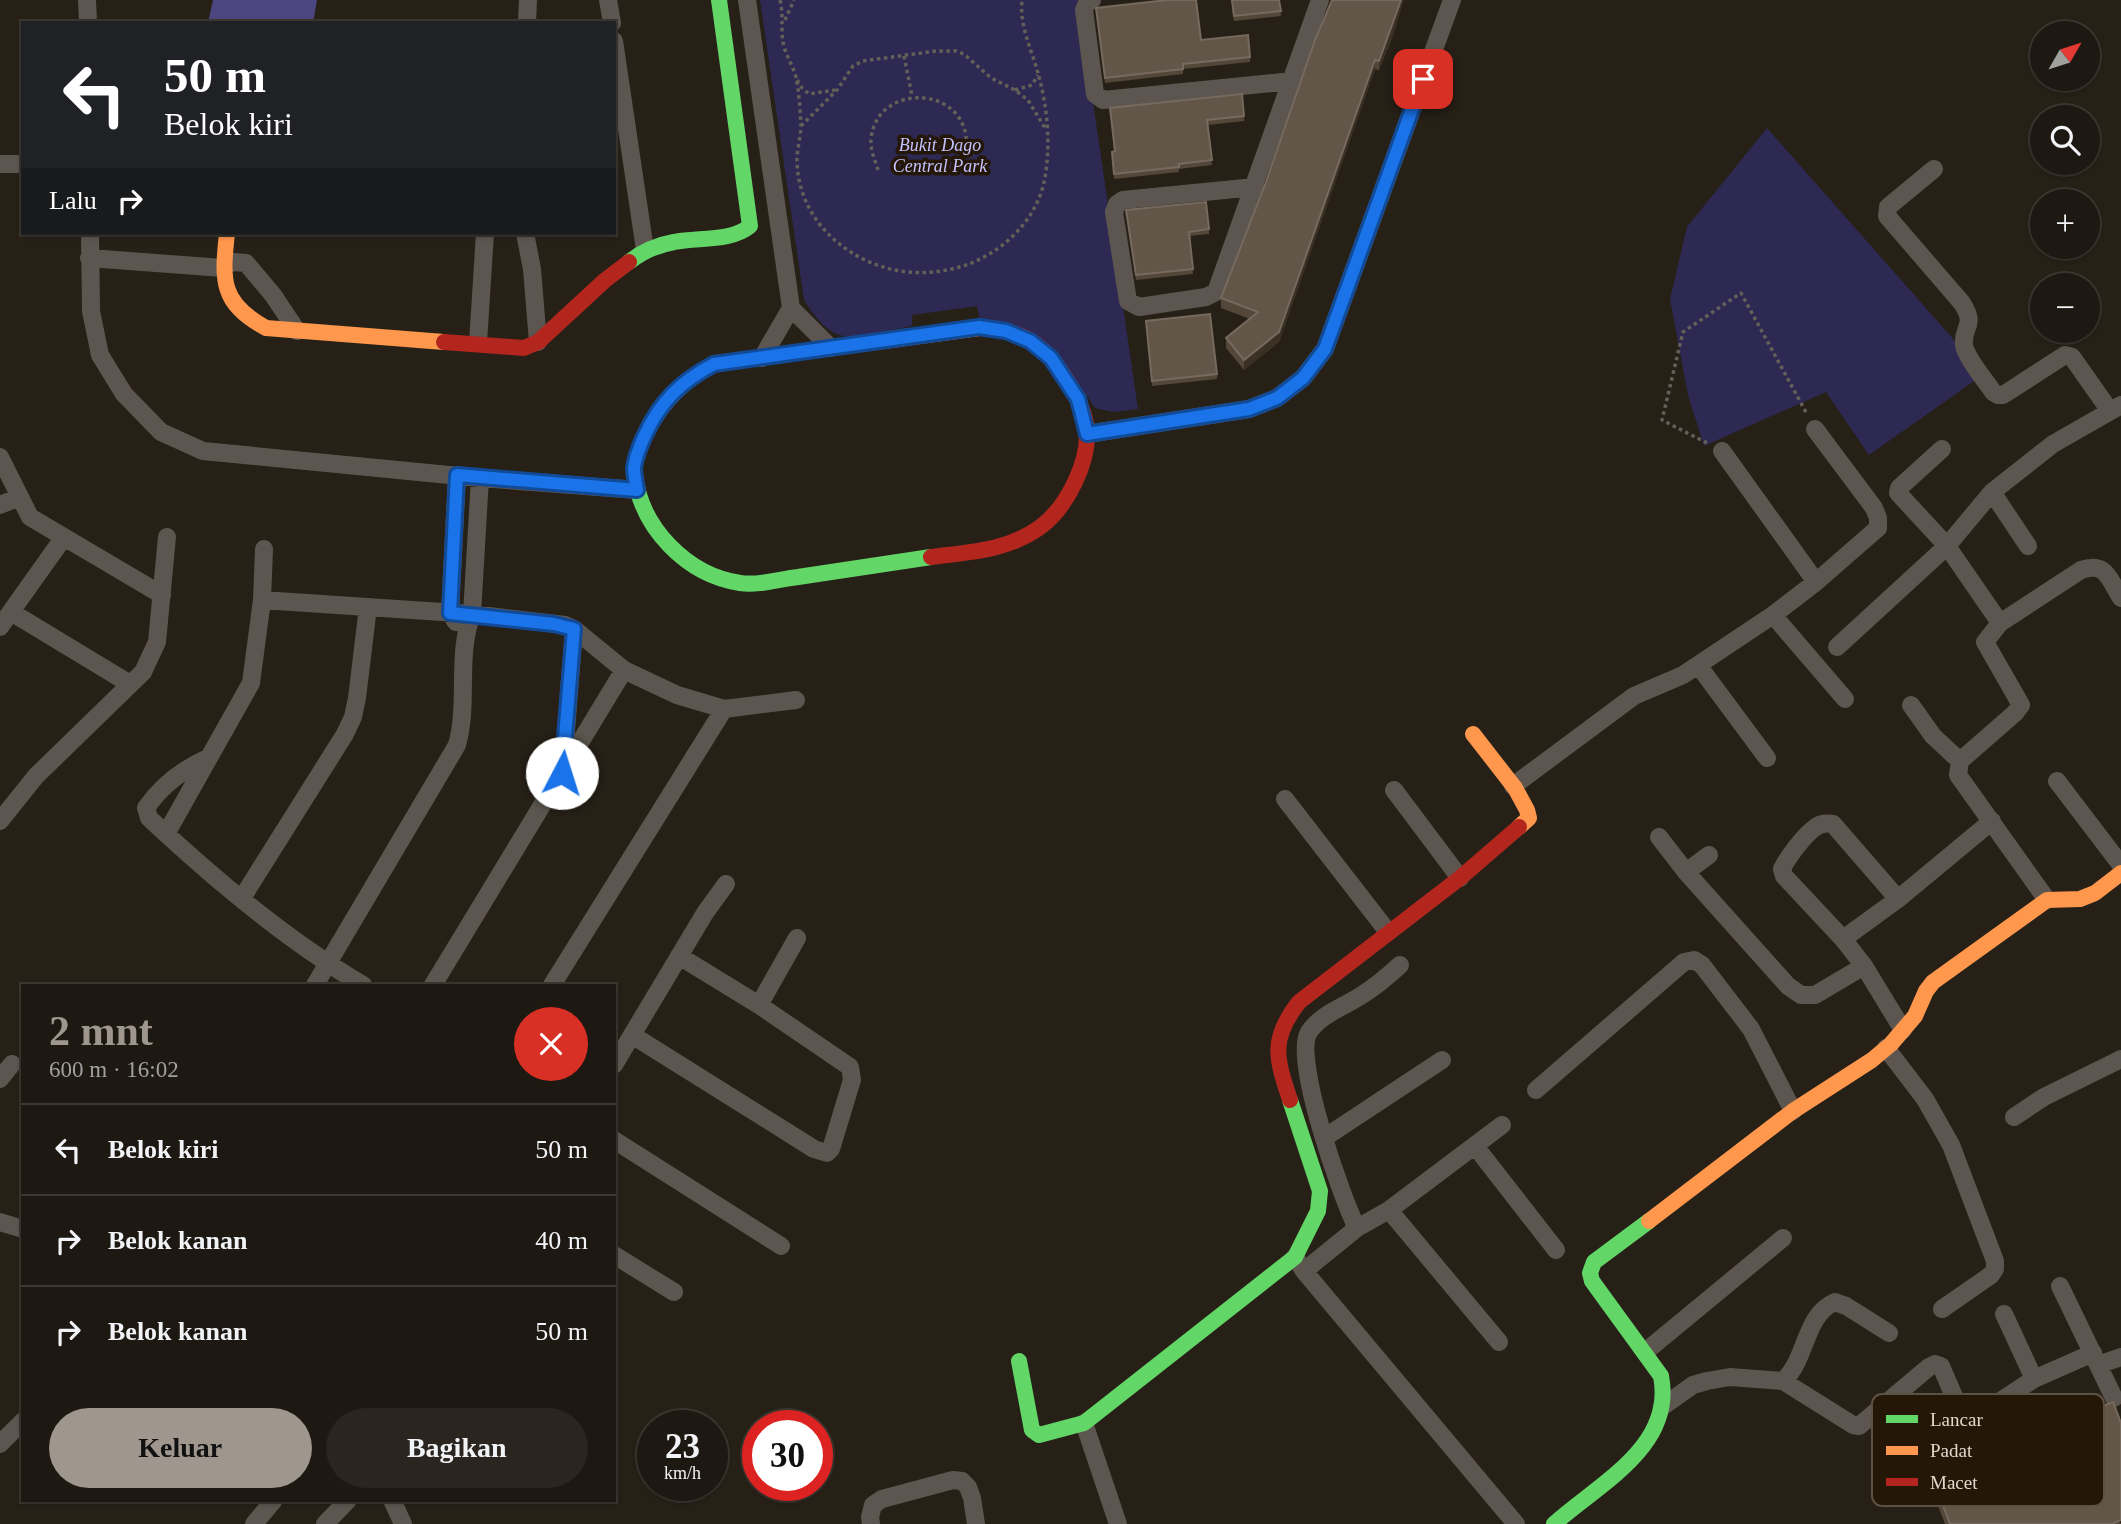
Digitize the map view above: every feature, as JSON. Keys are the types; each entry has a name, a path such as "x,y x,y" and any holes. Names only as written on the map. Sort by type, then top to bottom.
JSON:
{"street":[{"path":"87,0 88,21"},
{"path":"527,21 528,0"},
{"path":"608,0 612,21"},
{"path":"227,235 225,281 237,307 254,322 266,328 524,348 538,342 604,281 645,250 674,242 741,234 750,226 719,0"},
{"path":"747,0 791,307 831,348"},
{"path":"1092,0 1084,10 1095,94 1098,98 1103,100 1292,81"},
{"path":"1255,187 1123,200 1117,204 1114,212 1128,300 1139,307 1206,297 1216,292 1255,187 1320,0"},
{"path":"1087,434 1249,409 1277,398 1303,378 1325,349 1452,0"},
{"path":"616,54 645,250"},
{"path":"0,164 21,164"},
{"path":"1837,647 1947,546 1992,492 2053,444 2116,408 2072,357 2065,355 2003,395 1993,392 1964,344 1970,324 1969,315 1962,303 1887,216 1888,207 1934,169"},
{"path":"90,235 90,311 100,355 124,394 162,432 203,451 637,490"},
{"path":"478,343 481,235"},
{"path":"525,235 532,269 538,342"},
{"path":"89,258 224,267 246,263 273,295 297,331"},
{"path":"762,358 791,307"},
{"path":"979,327 1006,331 1030,341 1051,358 1078,399 1087,434 1075,481 1061,508 1045,524 1002,547 761,582 738,583 692,565 672,549 657,530 644,512 637,490 634,469 640,445 653,416 670,393 714,364 831,348 979,327"},
{"path":"1513,786 1634,695 1683,675 1773,615 1878,528 1874,508 1815,429"},
{"path":"1942,449 1899,488 1898,493 1947,546 2000,623"},
{"path":"1722,451 1816,582"},
{"path":"0,457 30,517 162,595"},
{"path":"457,475 450,613 465,633"},
{"path":"316,984 457,745 462,729 465,633 472,614 481,478"},
{"path":"1992,492 2028,545"},
{"path":"0,505 20,497"},
{"path":"0,627 64,537"},
{"path":"0,821 36,776 143,672 158,642 167,537"},
{"path":"166,834 251,683 262,600 264,550"},
{"path":"2047,900 1992,821 1960,781 1960,761 2021,705 1985,642 2000,623 2081,570 2099,567 2121,598"},
{"path":"262,600 472,614 554,624 574,629 624,670 677,695 724,709 796,700"},
{"path":"242,898 353,717 368,607"},
{"path":"11,612 130,684"},
{"path":"1773,615 1845,699"},
{"path":"562,773 574,629"},
{"path":"1698,665 1767,758"},
{"path":"434,984 624,670"},
{"path":"1910,705 1933,736 1960,761"},
{"path":"553,984 724,709"},
{"path":"1300,1264 1318,1211 1320,1191 1278,1064 1276,1046 1283,1021 1299,1002 1460,878 1529,818 1530,811 1473,733"},
{"path":"208,758 179,773 146,808 149,818 242,898 328,965 361,984"},
{"path":"2057,780 2121,865"},
{"path":"1394,790 1460,878"},
{"path":"1285,799 1388,932"},
{"path":"1843,939 1898,899 1992,821"},
{"path":"1898,899 1833,824 1824,823 1814,827 1782,869 1784,876 1843,939 1864,966 1903,1030"},
{"path":"1659,837 1686,872 1788,986 1801,995 1815,995 1864,966"},
{"path":"1686,872 1709,855"},
{"path":"1554,1524 1588,1494 1630,1463 1647,1446 1662,1408 1661,1376 1592,1281 1591,1267 1607,1251 1793,1111 1872,1060 1915,1016 1933,982 2047,900 2082,900 2121,873"},
{"path":"616,1062 705,913 726,884"},
{"path":"759,1005 797,938"},
{"path":"632,1035 814,1149 827,1153 831,1149 852,1080 850,1067 759,1005 679,956"},
{"path":"1536,1090 1684,962 1694,960 1702,965 1751,1029 1793,1111"},
{"path":"1357,1228 1324,1138 1306,1069 1304,1044 1318,1022 1363,995 1400,965"},
{"path":"1886,1048 1925,1099 1951,1145 1995,1261 1996,1269 1991,1275 1942,1309"},
{"path":"2014,1117 2044,1097 2121,1059"},
{"path":"1324,1138 1442,1060"},
{"path":"0,1079 12,1064"},
{"path":"1019,1361 1032,1430 1039,1435 1084,1423 1300,1264 1389,1210 1502,1125"},
{"path":"616,1141 781,1246"},
{"path":"1475,1146 1556,1250"},
{"path":"1389,1210 1499,1342"},
{"path":"0,1222 21,1228"},
{"path":"1645,1352 1783,1238"},
{"path":"616,1256 674,1292"},
{"path":"1300,1264 1516,1524"},
{"path":"2060,1286 2114,1398"},
{"path":"1783,1381 1797,1365 1808,1336 1825,1306 1835,1302 1846,1306 1889,1333"},
{"path":"2004,1314 2034,1379"},
{"path":"2011,1394 2034,1379 2095,1359 2121,1357"},
{"path":"1897,1394 1936,1364 1941,1366 1953,1394"},
{"path":"1662,1408 1693,1385 1730,1377 1783,1381 1853,1425 1859,1426 1872,1415"},
{"path":"0,1444 21,1423"},
{"path":"1084,1423 1118,1524"},
{"path":"871,1524 873,1505 882,1499 953,1480 962,1481 968,1487 976,1524"},
{"path":"254,1524 272,1502"},
{"path":"325,1524 346,1502"},
{"path":"392,1502 403,1524"}],"path":[{"path":"780,0 784,48 802,88 809,94 837,90"},
{"path":"784,23 794,0"},
{"path":"796,77 801,126 797,165 804,199 827,233 857,256 888,269 909,273 932,272 976,262 989,255 1019,230 1044,185 1048,133 1043,92 1030,53 1020,0"},
{"path":"801,126 837,90 853,66 863,61 956,51 964,54 991,78 1028,100 1048,133"},
{"path":"904,56 912,96"},
{"path":"1015,90 1032,85 1039,74"},
{"path":"878,170 871,149 873,127 888,108 899,100 912,96 942,104 959,120 965,133 964,158"},
{"path":"1722,451 1662,420 1683,332 1741,293 1815,429"}],"green space":[{"name":"Bukit Dago Central Park","path":"760,0 1078,0 1138,409 1113,412 1095,408 1071,372 980,320 977,306 912,315 912,326 860,335 838,335 821,322 804,300"},
{"path":"1767,128 1984,374 1869,455 1826,392 1704,446 1688,395 1670,299 1687,227"}],"shaded area":[{"path":"213,0 317,0 313,21 208,21"}],"building":[{"path":"1167,0 1196,0 1201,40 1248,35 1250,57 1183,64 1183,69 1105,78 1096,8"},
{"path":"1232,0 1279,0 1281,11 1234,16"},
{"path":"1332,0 1401,0 1379,61 1375,60 1279,332 1244,360 1226,338 1258,312 1221,298"},
{"path":"1242,94 1244,116 1207,120 1212,160 1179,164 1179,167 1114,174 1112,152 1115,151 1110,108"},
{"path":"1206,202 1209,229 1189,232 1193,269 1136,275 1126,210"},
{"path":"1210,314 1217,374 1152,381 1146,321"},
{"path":"2113,1402 2121,1423 2121,1520 2112,1524 1950,1524 1943,1506 2104,1506 2104,1406"}],"traffic: fast":[{"path":"629,262 662,245 724,237 750,226 719,0"},
{"path":"635,475 646,513 670,546 702,570 721,578 747,584 762,583 931,557"},
{"path":"1019,1361 1032,1430 1039,1435 1084,1423 1295,1257 1318,1211 1320,1191 1290,1100"},
{"path":"1554,1524 1629,1462 1645,1443 1656,1423 1662,1401 1661,1376 1592,1281 1590,1273 1594,1262 1649,1221"}],"traffic: slow":[{"path":"227,235 227,289 240,309 266,328 444,342"},
{"path":"635,475 635,463 641,444 662,407 690,379 714,364 979,328"},
{"path":"1473,734 1515,788 1527,810 1529,818 1519,827"},
{"path":"1649,1221 1793,1111 1872,1060 1891,1044 1915,1016 1933,982 2047,900 2080,899 2095,893 2121,873"}],"traffic: jam":[{"path":"444,342 524,348 538,342 604,281 629,262"},
{"path":"931,557 1000,546 1014,542 1039,528 1068,496 1085,452 1087,438 1082,410 1073,390 1054,362 1041,348 1026,338 979,328"},
{"path":"1290,1100 1281,1072 1278,1049 1283,1027 1299,1002 1460,878 1519,827"}],"route":[{"path":"562,773 574,629 565,625 450,613 457,475 637,490 634,469 640,445 653,416 670,393 714,364 979,327 1006,331 1030,341 1051,358 1078,399 1087,434 1249,409 1277,398 1303,378 1325,349 1423,79"}]}
